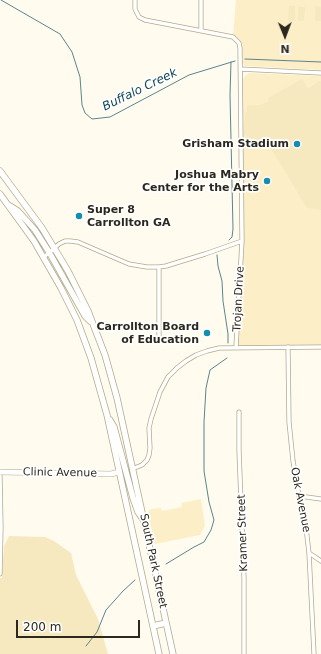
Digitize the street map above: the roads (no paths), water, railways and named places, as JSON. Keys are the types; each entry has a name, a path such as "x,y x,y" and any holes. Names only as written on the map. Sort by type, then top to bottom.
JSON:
{"main road":[{"path":"0,171 35,218 52,250"},
{"path":"0,194 28,231 44,257 77,320 91,358 107,417 114,427 129,470"},
{"path":"8,205 18,211 26,219 52,250 70,274 88,311 105,355 117,398 129,470"},
{"name":"South Park Street","path":"107,417 159,654"},
{"path":"119,472 129,470"},
{"name":"South Park Street","path":"129,470 145,524 173,654"},
{"path":"153,626 166,623"}],"street":[{"name":"Trojan Drive","path":"129,470 137,467 147,460 150,448 149,428 151,419 160,392 176,368 196,355 207,351 219,348 236,347 242,241 239,44 234,38 145,20 139,17 135,9 135,0"},
{"path":"201,0 201,31"},
{"path":"240,69 321,73"},
{"path":"44,257 65,241 74,241 129,264 159,267 199,256 242,241"},
{"path":"159,267 159,338"},
{"path":"236,347 321,347"},
{"name":"Oak Avenue","path":"288,347 288,422 299,496 305,520 309,553 314,654"},
{"name":"Kramer Street","path":"239,412 244,578 244,654"},
{"name":"Clinic Avenue","path":"0,472 110,474 119,472"},
{"path":"0,476 0,574"},
{"path":"299,496 321,499"},
{"path":"309,553 321,561"}],"waterway":[{"name":"Buffalo Creek","path":"1,0 60,34 72,52 80,77 82,105 85,113 92,119 110,117 189,75 235,61"},
{"name":"Buffalo Creek","path":"245,59 321,62"},
{"path":"229,240 232,237 233,229 230,95 231,62"},
{"path":"217,255 222,281 228,343"},
{"path":"166,564 204,542 211,530 214,520 209,502 204,471 206,388 210,370 227,358"},
{"path":"86,646 97,632 106,610 135,580"}],"place":[{"name":"Grisham Stadium","path":"297,144"},
{"name":"Joshua Mabry Center for the Arts","path":"267,181"},
{"name":"Super 8 Carrollton GA","path":"79,216"},
{"name":"Carrollton Board of Education","path":"207,333"}]}
